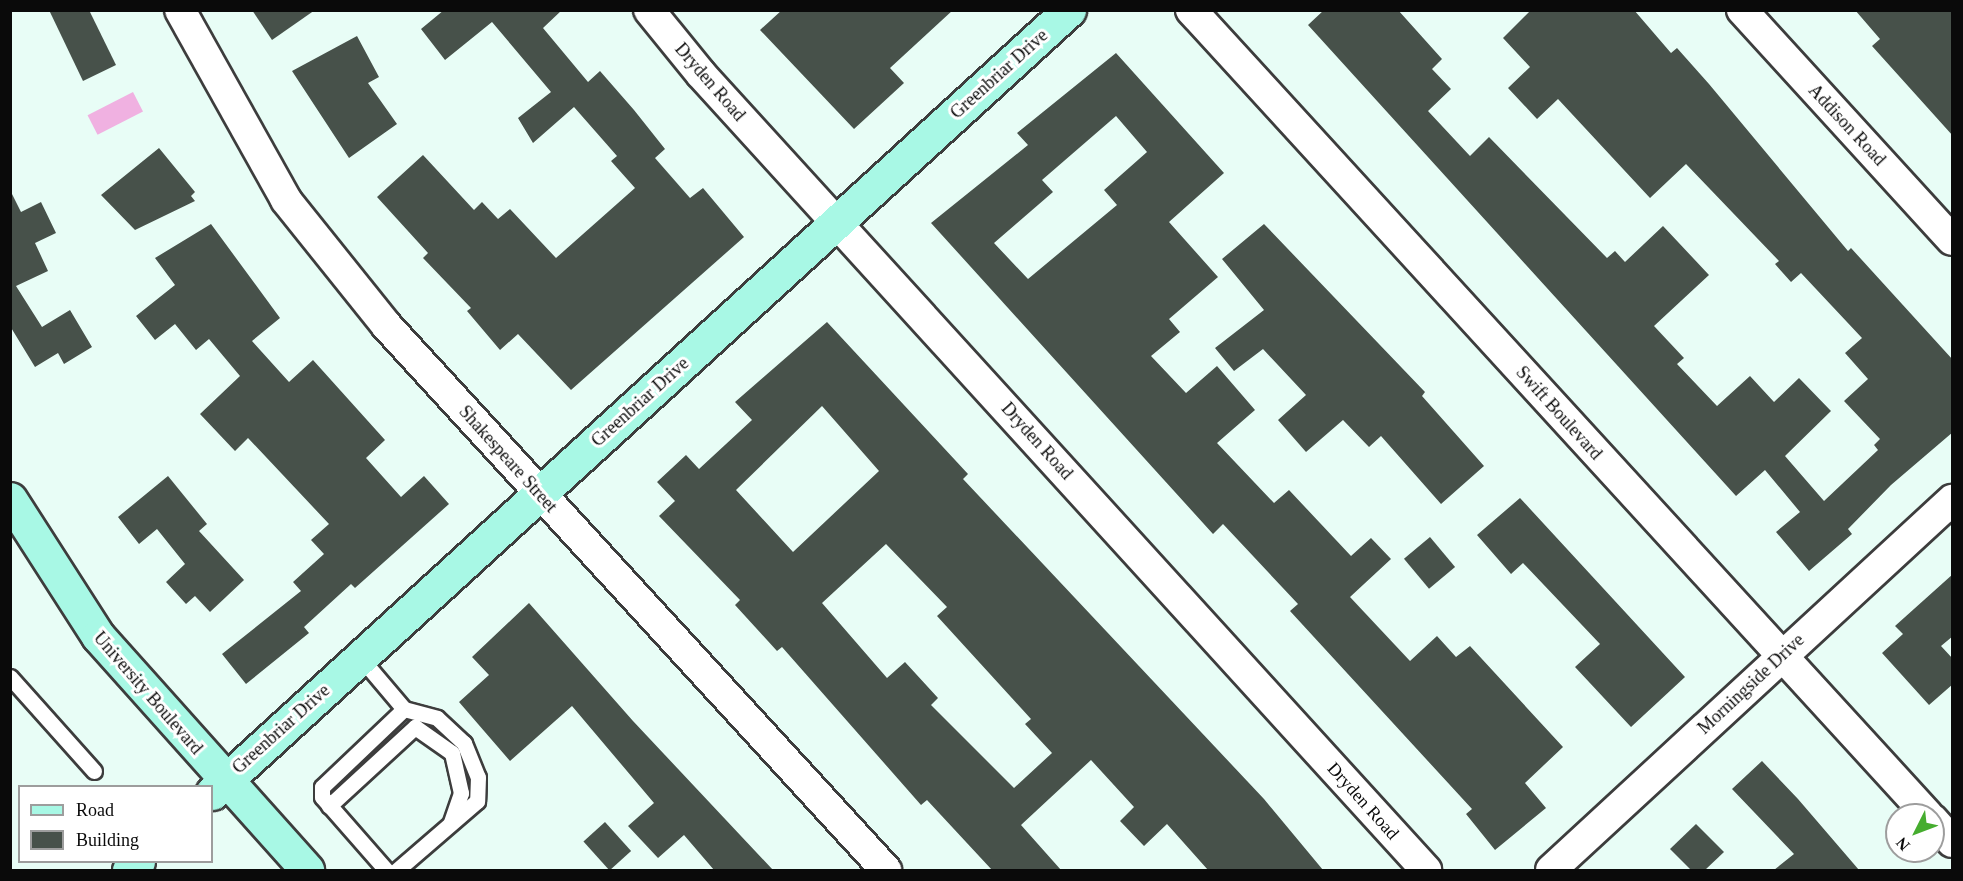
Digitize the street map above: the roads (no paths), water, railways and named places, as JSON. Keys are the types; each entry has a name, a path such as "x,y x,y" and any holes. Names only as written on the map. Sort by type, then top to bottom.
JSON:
{"main road":[{"name":"Greenbriar Drive","path":"218,787 1070,10"},
{"name":"University Boulevard","path":"10,499 98,636 218,787 308,870"}],"street":[{"name":"Shakespeare Street","path":"180,10 286,200 386,325 885,870"},
{"name":"Dryden Road","path":"650,10 838,222 1426,870"},
{"name":"Swift Boulevard","path":"1191,10 1917,803"},
{"name":"Addison Road","path":"1742,10 1953,240"},
{"name":"Morningside Drive","path":"1551,870 1781,655 1953,500"}],"lane":[{"path":"360,657 404,710 437,718 470,754 478,777 477,801 397,870"},
{"path":"10,677 94,771"},
{"path":"386,870 329,806 322,787 404,710"},
{"path":"329,806 415,727 452,753 461,793 450,824"}]}
